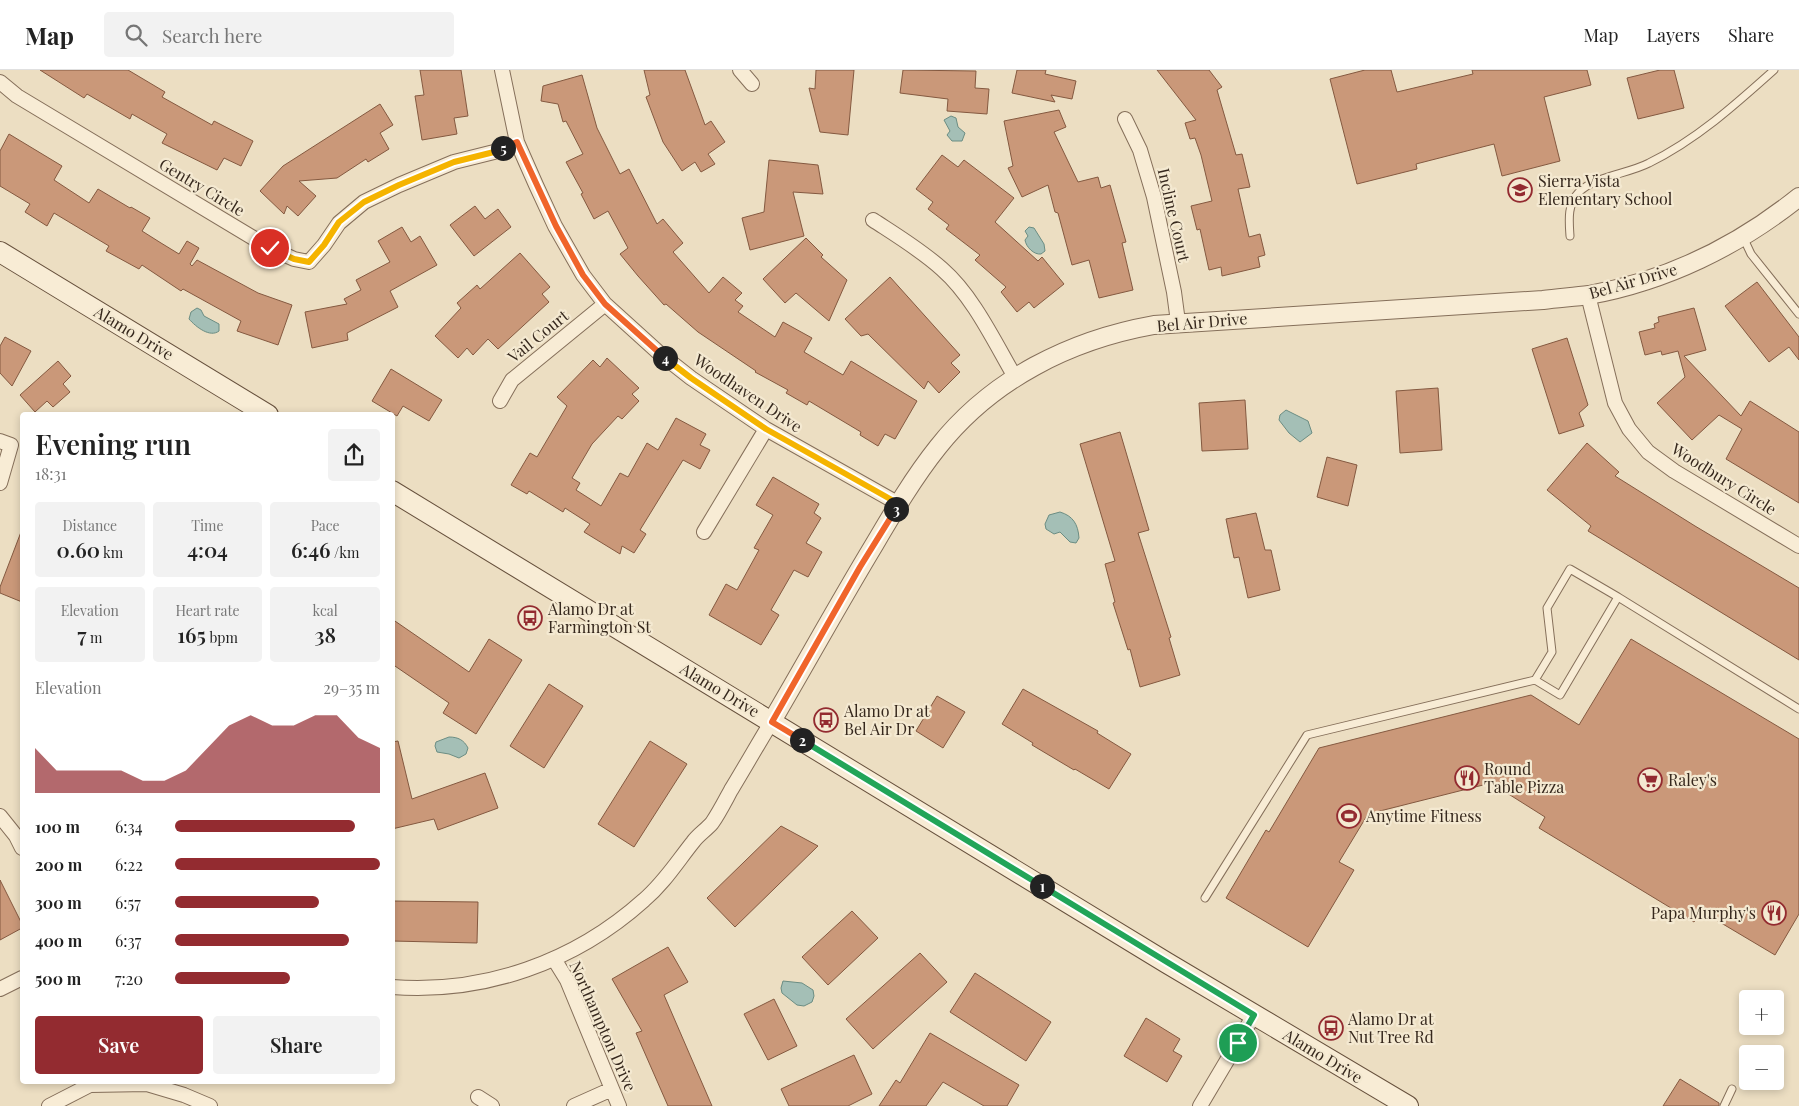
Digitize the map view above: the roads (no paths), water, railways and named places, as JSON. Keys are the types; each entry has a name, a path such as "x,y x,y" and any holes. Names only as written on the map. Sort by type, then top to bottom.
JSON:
{"main road":[{"name":"Alamo Drive","path":"0,252 263,412"},
{"name":"Alamo Drive","path":"395,493 1254,1015 1408,1106"}],"street":[{"name":"Woodhaven Drive","path":"502,70 517,142 556,226 583,275 605,304 658,352 766,429 899,504"},
{"path":"740,70 752,84"},
{"name":"Gentry Circle","path":"0,82 17,96 270,248 294,259 309,262 324,245 339,222 364,202 454,162 494,152 517,142"},
{"name":"Incline Court","path":"1125,119 1140,150 1154,197 1174,292 1178,322"},
{"name":"Bel Air Drive","path":"772,722 860,567 927,461 958,425 996,391 1015,377 1050,358 1082,344 1126,330 1178,322 1543,300 1588,295 1646,281 1681,268 1743,237 1781,212 1799,197"},
{"path":"873,220 910,244 943,270 970,301 1015,377"},
{"name":"Woodbury Circle","path":"1588,295 1615,403 1629,429 1648,452 1674,471 1799,546"},
{"name":"Vail Court","path":"500,401 512,380 605,304"},
{"path":"704,532 766,429"},
{"path":"0,441 10,445 0,484"},
{"path":"395,987 453,986 492,981 525,971 554,959 581,945 620,920 658,887 694,840 711,824 772,722"},
{"path":"0,816 20,844"},
{"name":"Northampton Drive","path":"554,959 567,980 619,1106"},
{"path":"0,988 20,979"},
{"path":"1200,1106 1254,1015"},
{"path":"49,1106 90,1084 147,1084 184,1095 210,1106"},
{"path":"574,1106 612,1089"},
{"path":"478,1096 492,1106"}],"lane":[{"path":"1570,236 1569,215 1572,203 1578,193 1590,184 1648,164 1691,138 1729,111 1774,70"},
{"path":"1743,237 1751,254 1799,314"},
{"path":"1535,680 1552,652 1547,608 1570,569 1799,709"},
{"path":"1205,898 1307,735 1535,680 1560,695 1618,598"},
{"path":"1724,1106 1732,1089"}],"water":[{"path":"951,116 956,118 958,127 965,133 962,141 952,141 947,135 950,131 944,120"},
{"path":"1029,227 1034,228 1044,244 1045,251 1041,254 1033,252 1026,243 1025,240 1028,236 1025,231"},
{"path":"197,308 201,310 204,316 219,324 219,331 215,333 207,332 189,319 191,312"},
{"path":"1286,410 1308,421 1312,433 1300,442 1289,433 1279,420 1280,415"},
{"path":"1060,512 1071,518 1076,525 1079,538 1076,543 1070,542 1060,532 1054,534 1046,529 1045,524 1049,515"},
{"path":"449,737 458,738 465,743 468,748 466,754 459,758 437,752 436,742"},
{"path":"783,981 802,983 813,990 812,1002 804,1006 797,1005 782,993"}],"place":[{"name":"Sierra Vista Elementary School","path":"1520,190"},
{"name":"Alamo Dr at Farmington St","path":"530,618"},
{"name":"Alamo Dr at Bel Air Dr","path":"826,720"},
{"name":"Round Table Pizza","path":"1467,778"},
{"name":"Raley's","path":"1650,780"},
{"name":"Anytime Fitness","path":"1349,816"},
{"name":"Papa Murphy's","path":"1774,913"},
{"name":"Alamo Dr at Nut Tree Rd","path":"1331,1028"}]}
